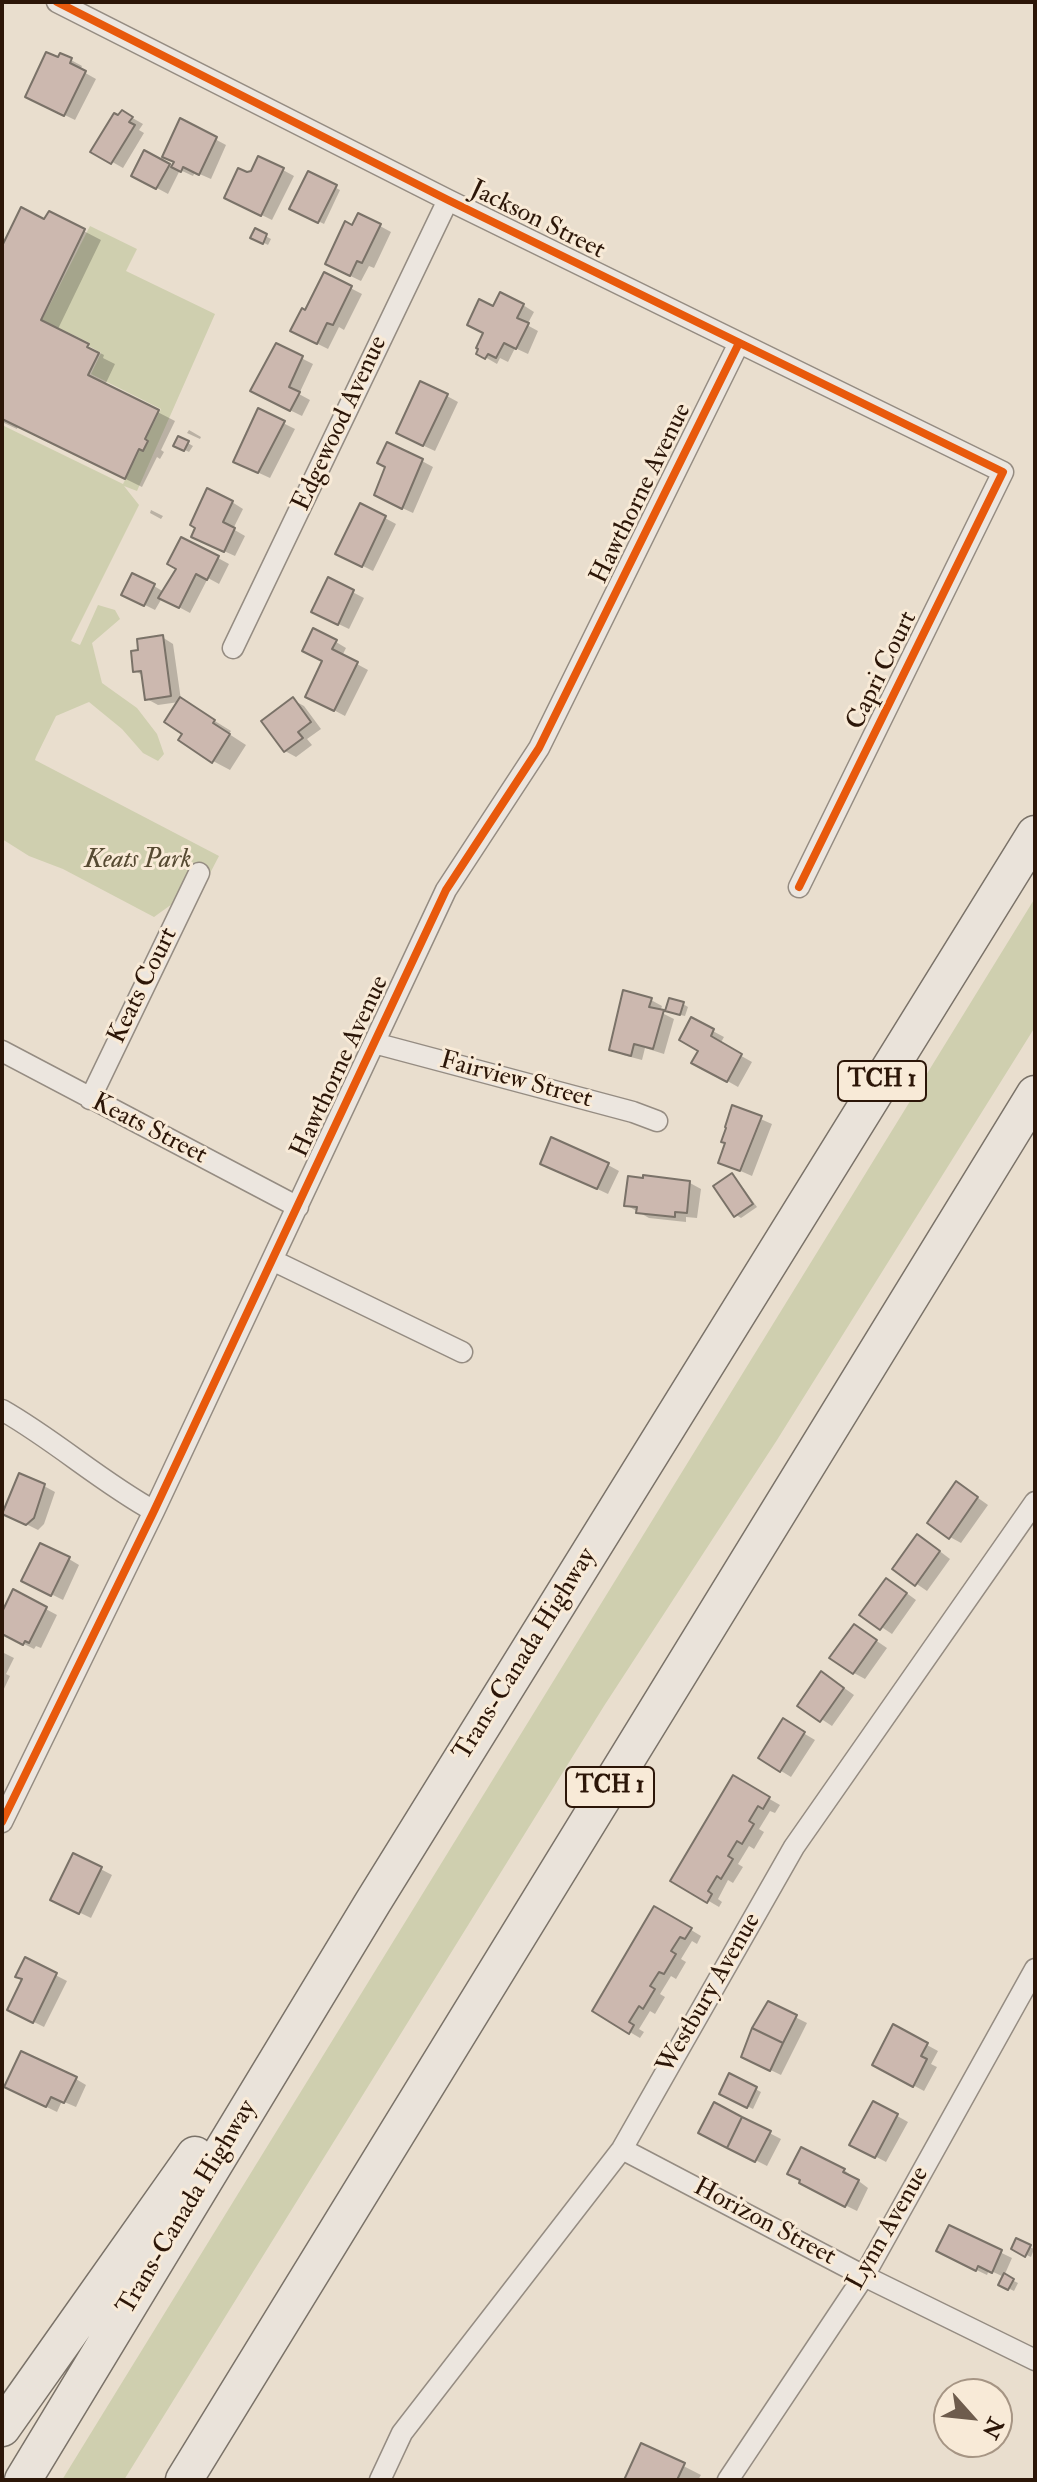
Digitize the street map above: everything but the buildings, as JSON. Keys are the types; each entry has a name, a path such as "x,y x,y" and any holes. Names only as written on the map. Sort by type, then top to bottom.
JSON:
{"highway":[{"name":"Trans-Canada Highway","path":"23,2480 373,1902 1035,834"},
{"name":"TCH 1","path":"184,2480 1035,1094"},
{"path":"2,2428 373,1902"}],"street":[{"name":"Jackson Street","path":"57,2 448,200 1003,472"},
{"name":"Edgewood Avenue","path":"233,648 448,200"},
{"name":"Hawthorne Avenue","path":"2,1822 154,1511 446,890 539,748 739,343"},
{"name":"Capri Court","path":"799,887 1003,472"},
{"name":"Keats Court","path":"90,1099 199,873"},
{"name":"Fairview Street","path":"374,1043 657,1121"},
{"name":"Keats Street","path":"2,1051 298,1207"},
{"path":"272,1260 462,1352"},
{"path":"2,1410 124,1494 154,1511"},
{"name":"Westbury Avenue","path":"380,2480 402,2433 622,2149 794,1847 1035,1502"},
{"name":"Lynn Avenue","path":"728,2480 864,2276 1035,1969"},
{"name":"Horizon Street","path":"622,2149 864,2276 1035,2360"}],"green space":[{"name":"Keats Park","path":"90,226 137,249 126,271 215,314 137,491 124,486 139,505 71,641 80,645 98,605 115,610 120,619 92,643 102,683 137,708 157,734 164,754 158,761 143,753 122,729 89,702 56,716 35,760 219,856 207,879 154,917 63,869 29,856 2,839 2,425 123,484 140,450 143,452 149,441 146,439 161,409 91,374 101,353 89,346 90,343 42,320"},
{"path":"1035,898 1035,1027 777,1440 604,1706 124,2480 62,2480"}],"cycle path":[{"path":"57,2 448,200 1003,472 799,887"},
{"path":"2,1822 154,1511 446,890 539,748 739,343"}]}
